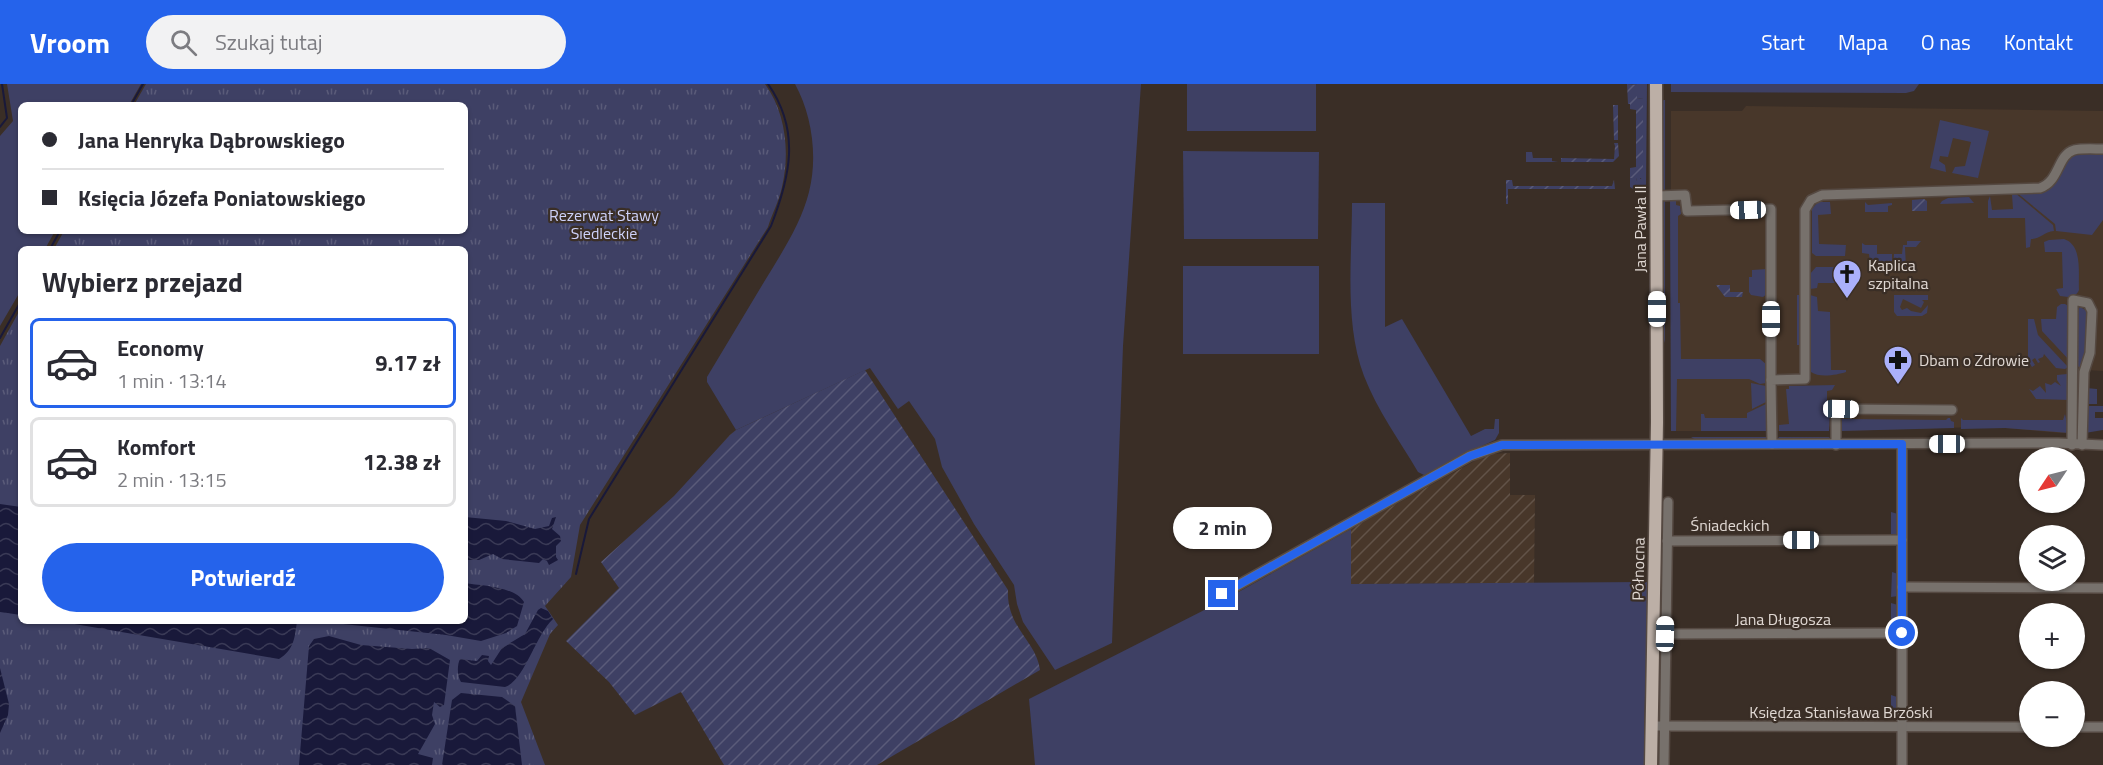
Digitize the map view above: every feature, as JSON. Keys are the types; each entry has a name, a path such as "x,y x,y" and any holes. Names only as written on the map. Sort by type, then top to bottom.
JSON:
{"main road":[{"name":"Jana Pawła II","path":"1656,84 1656,445"},
{"name":"Północna","path":"1651,765 1658,726 1656,445"}],"street":[{"path":"1771,380 1805,379 1805,210 1811,200 1822,195 2040,188 2053,180 2069,153 2084,149 2103,149"},
{"path":"1657,196 1685,195 1687,211 1771,209 1772,444"},
{"path":"2073,300 2088,303 2092,311 2090,353 2084,372 2077,445 2073,300"},
{"path":"1836,445 1836,414 1841,409 1952,411"},
{"path":"1902,444 1902,765"},
{"path":"1222,594 1482,451 1502,445 2103,445"},
{"name":"Północna","path":"1664,765 1658,726 1665,634 1668,502"},
{"name":"Śniadeckich","path":"1667,540 1902,540"},
{"path":"1902,587 2103,588"},
{"name":"Jana Długosza","path":"1665,634 1902,633"},
{"name":"Księdza Stanisława Brzóski","path":"1658,726 2019,727"},
{"path":"2085,727 2103,727"}],"shaded area":[{"path":"1746,106 2103,111 2103,371 2087,370 2085,433 1976,427 1841,431 1842,422 1831,421 1829,431 1776,431 1775,402 1767,402 1766,417 1705,431 1671,431 1671,199 1676,200 1676,191 1671,191 1671,111 1742,111"},
{"path":"1510,453 1510,495 1535,495 1534,583 1351,584 1351,529 1482,457"}],"green space":[{"path":"7,84 141,84 131,102 18,102 18,234 53,234 47,246 18,246 18,295 0,326 0,136 13,121"},
{"name":"Rezerwat Stawy Siedleckie","path":"146,84 765,84 772,95 782,120 786,161 781,192 768,227 580,525 571,577 545,606 558,625 550,634 521,702 545,765 0,765 0,346 18,313 18,624 468,624 468,246 56,246 62,234 468,234 468,102 136,102"},
{"path":"795,84 1141,84 1123,346 1112,643 1055,670 1023,622 1014,585 974,524 942,467 935,439 909,401 898,409 870,368 736,430 707,382 707,377 790,238 809,192 813,165 812,136 806,109"},
{"path":"1187,84 1316,84 1316,131 1187,131"},
{"path":"1627,84 1637,85 1637,98 1643,99 1643,178 1640,178 1640,181 1630,178 1630,168 1636,167 1636,110 1630,109 1630,104 1628,104"},
{"path":"1631,84 1647,84 1646,187 1636,191 1630,187 1630,178 1636,178 1637,181 1643,177 1643,99 1637,98 1637,85"},
{"path":"1671,84 1919,84 1914,91 1906,93 1671,92"},
{"path":"1665,100 1665,191 1661,186 1661,101"},
{"path":"1613,105 1618,105 1618,140 1614,140"},
{"path":"1940,120 1989,131 1978,178 1952,173 1955,167 1965,166 1971,142 1953,138 1948,157 1940,156 1939,161 1945,165 1946,172 1930,168"},
{"path":"1614,143 1618,143 1619,156 1613,162 1561,162 1561,158 1614,159"},
{"path":"1183,151 1319,152 1318,239 1184,239"},
{"path":"1526,152 1532,152 1533,158 1552,158 1552,161 1558,162 1526,162"},
{"path":"2077,153 2103,153 2103,220 2092,235 2056,231 2055,224 2016,192 2039,192 2052,187 2067,161"},
{"path":"1506,180 1512,180 1513,186 1612,186 1614,180 1615,189 1508,189 1508,204 1506,204"},
{"path":"2008,192 2014,192 2053,225 2054,231 2031,239 2030,247 2026,248 2025,218 1988,218 1990,196 1992,210 2013,209 2012,195 2005,195"},
{"path":"1969,197 1974,203 1940,204 1948,198"},
{"path":"1670,198 1676,200 1681,214 1678,216 1678,303 1680,303 1681,359 1760,359 1767,365 1766,383 1760,384 1749,379 1677,379 1676,431 1671,431"},
{"path":"1665,199 1665,343 1663,336 1661,202"},
{"path":"1912,200 1927,201 1927,211 1912,211"},
{"path":"1818,202 1830,202 1831,214 1818,215 1819,244 1846,245 1845,256 1816,256 1812,253 1812,209"},
{"path":"1865,202 1868,205 1892,203 1892,205 1888,206 1888,212 1865,212"},
{"path":"1352,203 1385,203 1385,327 1402,319 1471,436 1485,429 1494,429 1495,419 1499,419 1499,433 1495,440 1428,474 1418,472 1389,425 1369,389 1358,356 1350,290"},
{"path":"1649,206 1651,209 1652,277 1649,336"},
{"path":"2064,239 2074,247 2078,261 2079,290 2071,297 2060,296 2056,289 2063,288 2062,252 2045,252 2044,242"},
{"path":"1907,241 1921,241 1916,247 1905,247 1906,267 1903,267 1903,270 1893,270 1894,254 1902,254 1903,245 1907,245"},
{"path":"1862,243 1877,245 1877,254 1892,254 1892,263 1870,262 1869,254 1862,253"},
{"path":"1183,266 1319,266 1319,354 1183,354"},
{"path":"1816,267 1844,267 1845,270 1838,272 1838,283 1818,283 1817,288 1810,289 1810,274"},
{"path":"1767,269 1767,294 1763,297 1751,295 1749,277 1752,277 1752,270"},
{"path":"1716,285 1730,285 1730,292 1743,292 1742,297 1725,297"},
{"path":"1797,295 1801,295 1801,345 1797,345"},
{"path":"1810,295 1817,297 1818,311 1830,312 1831,370 1846,370 1846,372 1823,375 1811,372"},
{"path":"1894,295 1928,295 1928,300 1922,300 1924,302 1921,308 1903,299 1900,307 1902,310 1907,308 1921,313 1928,305 1927,313 1922,316 1897,316 1894,312"},
{"path":"2061,304 2070,307 2070,361 2042,331 2041,319 2056,319 2057,307"},
{"path":"2080,307 2089,312 2088,351 2081,368 2077,366 2077,311"},
{"path":"2028,319 2034,319 2038,335 2068,367 2056,368 2044,354 2038,359 2040,362 2038,363 2035,358 2032,360 2035,365 2032,367 2028,361"},
{"path":"2070,369 2070,400 2036,399 2029,389 2033,391 2040,386 2046,393 2045,383 2051,385 2055,382 2061,386 2057,375 2067,374"},
{"path":"865,370 1008,590 1009,603 1016,624 1038,660 1040,670 877,765 724,765 681,692 635,715 609,682 566,641 619,588 601,562 674,496 730,435 736,430"},
{"path":"1751,383 1766,386 1766,402 1752,409"},
{"path":"1835,385 1832,390 1827,391 1827,403 1832,404 1829,431 1779,431 1779,425 1789,424 1786,389 1789,389 1789,386"},
{"path":"2086,388 2097,389 2097,404 2086,404"},
{"path":"1766,404 1767,431 1701,431 1701,414 1704,414 1705,418 1747,418 1747,413"},
{"path":"2086,406 2103,406 2103,412 2095,412 2095,418 2103,418 2103,430 2085,433"},
{"path":"2065,414 2069,433 2005,428 1961,429 1961,418 1963,420 2063,420"},
{"path":"1948,418 1954,422 1954,428 1841,431 1842,419 1946,420"},
{"path":"1691,437 1767,437 1764,440 1696,440"},
{"path":"1778,437 1830,437 1826,440 1782,440"},
{"path":"1662,507 1661,715 1659,717 1657,598"},
{"path":"1891,512 1898,514 1897,534 1891,534"},
{"path":"1351,529 1351,584 1648,582 1644,734 1646,765 1035,765 1029,699 1226,599"},
{"path":"1892,572 1898,574 1898,596 1891,597"},
{"path":"1891,603 1898,605 1898,627 1891,627"},
{"path":"1891,695 1897,697 1896,718 1891,718"}],"water":[{"path":"0,504 18,507 18,615 0,612"},
{"path":"468,517 506,521 535,529 549,526 552,518 556,517 552,529 560,536 561,541 556,546 558,560 549,565 543,559 539,563 502,559 493,554 479,560 468,560"},
{"path":"468,583 505,590 524,602 517,626 506,633 481,641 343,624 468,624"},
{"path":"541,608 548,611 553,619 512,683 505,687 461,682 458,671 460,659 477,661 482,655 489,656 488,661 491,665 502,648 525,634"},
{"path":"75,624 296,624 291,647 279,659"},
{"path":"329,636 361,645 429,648 450,660 444,705 440,707 434,702 432,715 435,724 418,754 433,758 432,765 299,765 309,646 314,639"},
{"path":"0,668 9,704 8,715 0,733"},
{"path":"461,693 502,697 515,706 522,765 442,765 452,700"}],"waterway":[{"path":"0,127 7,118 2,84"},
{"path":"133,102 143,84"},
{"path":"576,574 589,519 771,226 783,190 789,154 785,119 768,84"},
{"path":"52,246 58,234"},
{"path":"0,338 18,306"}],"place":[{"name":"Kaplica szpitalna","path":"1847,300"},
{"name":"Dbam o Zdrowie","path":"1898,386"}],"route":[{"path":"1222,594 1470,456 1502,445 1902,444 1902,633"}]}
